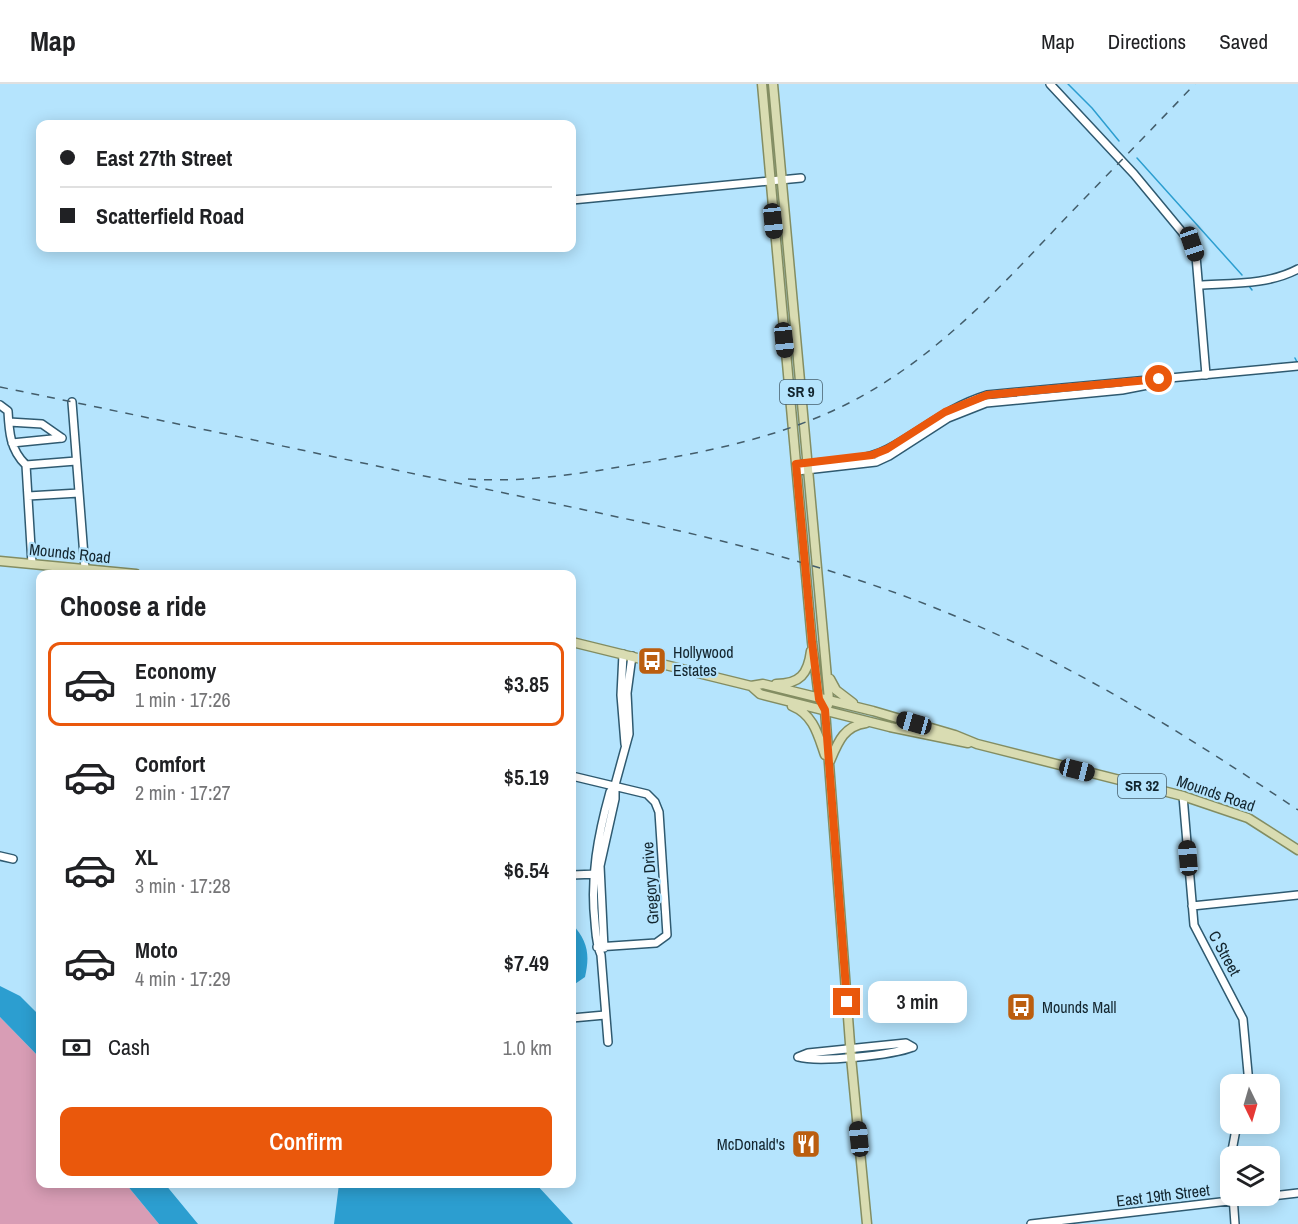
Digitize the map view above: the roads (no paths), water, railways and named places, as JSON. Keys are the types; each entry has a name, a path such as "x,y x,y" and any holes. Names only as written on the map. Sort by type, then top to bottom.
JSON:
{"main road":[{"name":"SR 9","path":"762,84 812,642 819,699 825,710 851,1052 867,1224"},
{"name":"SR 9","path":"773,84 829,700 825,710"},
{"name":"Mounds Road","path":"0,561 95,570"},
{"path":"763,684 788,684 801,679 807,668 812,642"},
{"name":"Mounds Road","path":"576,643 751,686 763,684 873,711 955,735 977,744 1183,796 1248,818 1298,850"},
{"path":"825,663 836,690 847,700 873,711"},
{"name":"Mounds Road","path":"751,686 760,694 953,742 977,744"},
{"path":"760,694 797,708 808,716 816,728 829,764"},
{"path":"829,764 846,731 856,724 871,722"}],"street":[{"path":"1050,84 1188,236 1196,256 1206,375"},
{"path":"576,200 801,178"},
{"path":"1199,285 1268,279 1298,269"},
{"path":"797,468 860,465 889,456 948,418 986,404 1122,390 1196,376 1298,366"},
{"path":"72,402 85,569"},
{"path":"0,405 8,411 12,443 19,459 26,465 76,461"},
{"path":"9,422 42,424 62,438 12,443"},
{"path":"26,465 32,564"},
{"path":"28,496 79,493"},
{"path":"608,1042 601,955 597,874 598,841 610,792 615,785 626,746 630,724 627,655"},
{"name":"Gregory Drive","path":"576,777 647,794 657,806 668,929 665,938 656,943 601,947"},
{"name":"C Street","path":"1183,796 1194,925 1244,1018 1248,1074"},
{"path":"0,856 14,859"},
{"path":"576,875 597,874"},
{"path":"1192,906 1298,895"},
{"path":"576,1018 605,1015"},
{"path":"851,1052 808,1053 798,1057 808,1060 851,1052 906,1043 914,1047 903,1051 851,1052"},
{"name":"East 19th Street","path":"1280,1194 1298,1193"},
{"name":"East 19th Street","path":"1031,1224 1220,1200"},
{"path":"1234,1206 1235,1224"}],"water":[{"path":"576,929 586,949 585,977 576,983"},
{"path":"0,986 20,996 36,1012 36,1054 0,1017"},
{"path":"129,1188 168,1188 198,1224 159,1224"},
{"path":"338,1188 540,1188 573,1224 334,1224"}],"waterway":[{"path":"1068,84 1092,108 1119,141"},
{"path":"1137,158 1242,275"},
{"path":"1249,286 1252,290"},
{"path":"1295,358 1297,362"}],"railway":[{"path":"468,479 561,476 678,456 775,433 845,405 906,368 960,325 1195,84"},
{"path":"0,387 612,516 728,543 843,575 955,616 1046,658 1173,729 1298,810"}],"place":[{"name":"Hollywood Estates","path":"652,661"},
{"name":"Mounds Mall","path":"1021,1007"},
{"name":"McDonald's","path":"806,1144"}]}
